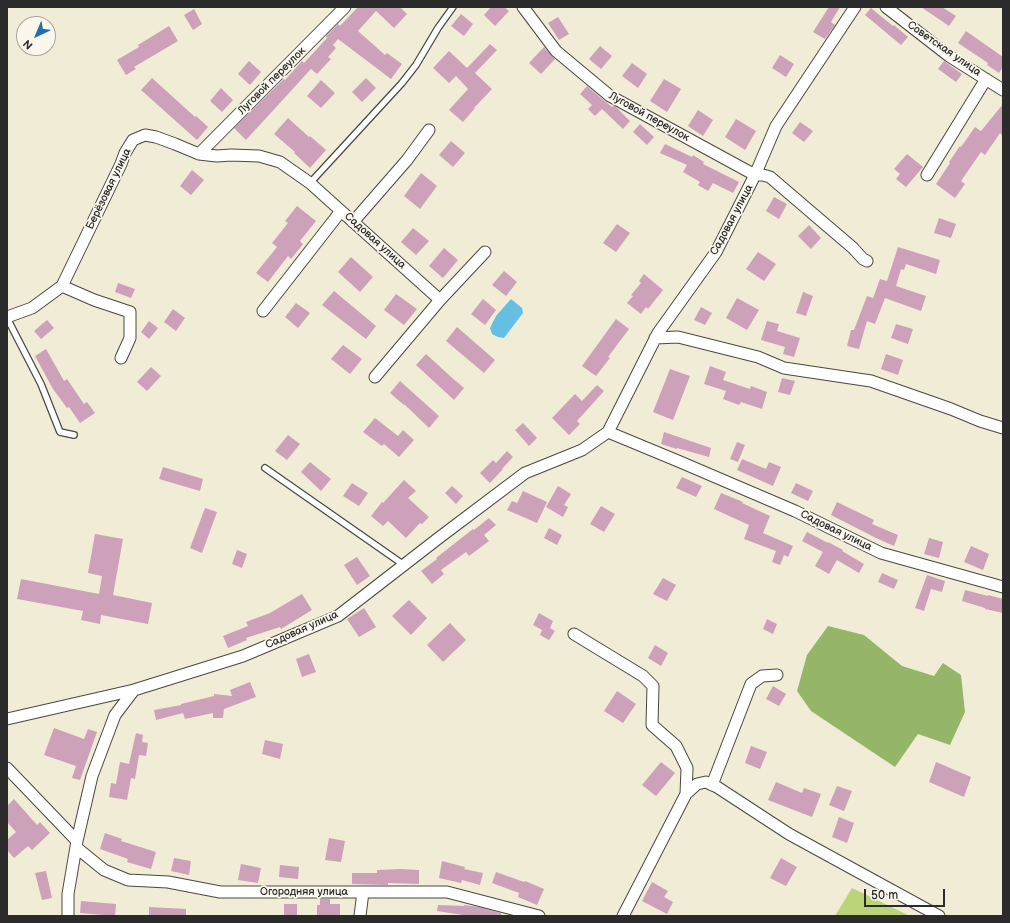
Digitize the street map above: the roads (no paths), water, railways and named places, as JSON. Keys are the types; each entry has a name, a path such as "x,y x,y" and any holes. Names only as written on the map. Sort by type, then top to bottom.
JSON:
{"street":[{"name":"Луговой переулок","path":"199,154 345,7"},
{"name":"Луговой переулок","path":"523,7 556,51 610,96 755,175 770,177 867,261"},
{"name":"Садовая улица","path":"7,719 134,690 243,656 338,616 525,473 582,450 608,432 655,338 716,252 755,175 776,126 855,7"},
{"name":"Советская улица","path":"886,7 949,56 1003,90"},
{"path":"927,175 986,79"},
{"path":"353,222 407,160 429,130"},
{"name":"Берёзовая улица","path":"7,317 32,308 62,286 125,153 133,140 144,135 156,137 199,154 216,156 258,156 280,162 310,183"},
{"name":"Садовая улица","path":"310,183 440,300"},
{"path":"263,311 341,211"},
{"path":"375,377 440,300 486,252"},
{"path":"62,286 94,300 130,312 130,338 121,358"},
{"path":"655,338 678,337 758,357 784,368 871,380 980,421 1003,428"},
{"name":"Садовая улица","path":"608,432 796,511 881,553 1003,587"},
{"path":"574,634 643,676 653,686 652,725 676,746 687,768 686,794"},
{"path":"712,785 751,684 762,676 777,675"},
{"path":"68,916 68,894 92,776 115,715 134,690"},
{"name":"Огородняя улица","path":"7,768 77,845 104,870 128,880 168,882 220,892 447,892 539,916"},
{"path":"623,916 686,794 697,784 706,782 789,834 939,916"},
{"path":"360,916 363,892"}],"lane":[{"path":"310,183 402,83 416,65 438,28 453,7"},
{"path":"7,317 41,384 60,432 74,435"},
{"path":"265,468 404,565"}],"water":[{"path":"511,299 522,308 523,313 504,338 498,337 492,334 490,328 496,316"}]}
